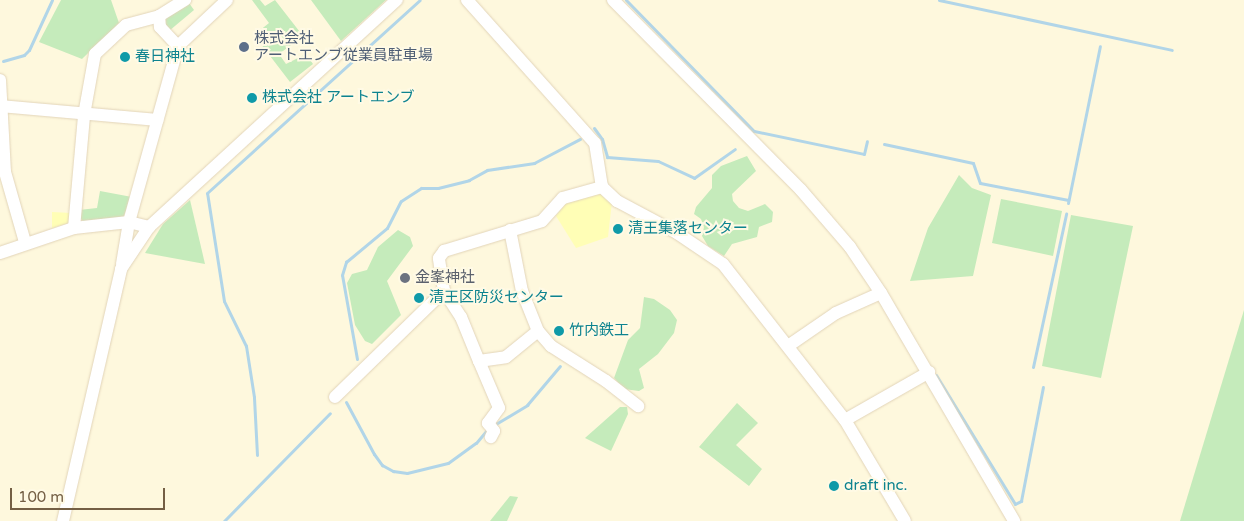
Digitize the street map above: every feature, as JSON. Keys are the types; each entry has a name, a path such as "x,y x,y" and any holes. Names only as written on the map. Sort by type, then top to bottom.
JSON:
{"street":[{"path":"74,228 84,115 95,54 126,25 159,16 185,0"},
{"path":"121,269 149,227 397,0"},
{"path":"467,0 595,143 602,187 617,201 677,232 723,264 845,420 905,521"},
{"path":"613,0 801,190 850,247 881,292 929,372 1014,521"},
{"path":"63,521 121,269 129,222 178,46 224,1"},
{"path":"159,16 160,27 178,46"},
{"path":"0,80 5,172 24,242"},
{"path":"1,106 84,115 158,120"},
{"path":"491,437 494,431 488,423 499,408 461,317 444,292 439,258 444,251 542,220 563,198 572,193 602,187"},
{"path":"0,253 24,242 74,228 129,222 149,227"},
{"path":"510,230 522,291 538,331 551,346 599,376 638,406"},
{"path":"335,397 444,292"},
{"path":"788,346 836,313 881,292"},
{"path":"479,361 506,357 538,331"},
{"path":"845,420 929,372"}],"green space":[{"path":"61,0 111,0 119,23 82,59 39,42"},
{"path":"252,0 260,0 265,6 275,0 303,36 279,54 286,64 306,54 313,64 290,82 254,35 269,23"},
{"path":"311,0 386,0 341,41"},
{"path":"189,3 194,10 169,31 164,25 167,17"},
{"path":"747,156 756,171 732,194 733,201 739,208 748,211 765,204 773,212 772,222 759,227 757,237 732,244 724,256 708,246 702,236 704,227 701,219 694,214 696,207 712,188 712,175 721,166"},
{"path":"959,175 972,188 991,195 973,276 910,281 928,228"},
{"path":"100,191 132,197 123,218 83,221 79,217 79,210 97,208"},
{"path":"1001,199 1062,211 1053,256 992,243"},
{"path":"190,200 205,264 145,253 163,224"},
{"path":"1071,215 1133,226 1101,378 1042,366"},
{"path":"398,230 410,237 413,246 387,281 401,315 372,344 365,341 355,325 347,283 352,274 367,270 378,247"},
{"path":"644,297 654,299 670,310 677,320 674,333 658,354 639,369 644,388 639,391 624,389 614,378 628,340 640,328"},
{"path":"1244,310 1244,521 1180,521"},
{"path":"737,403 758,423 736,445 762,469 749,486 699,447"},
{"path":"620,407 627,407 628,414 611,451 585,438"},
{"path":"510,496 518,497 507,521 490,521"}],"sand":[{"path":"597,192 612,201 608,237 576,248 556,216 568,200"},
{"path":"52,212 71,213 69,223 52,228"}],"waterway":[{"path":"3,61 24,55 29,50 52,0"},
{"path":"257,455 254,397 246,346 224,301 207,193 420,0"},
{"path":"626,0 754,131 864,154 867,141"},
{"path":"939,0 1172,50"},
{"path":"1068,203 1100,46"},
{"path":"594,128 602,139 607,157 658,161 694,178 735,149"},
{"path":"357,359 342,275 346,262 387,228 401,201 421,188 438,188 469,180 487,170 534,163 580,139"},
{"path":"884,144 973,163 980,183 1068,200"},
{"path":"1033,367 1066,214"},
{"path":"494,425 527,405 560,366"},
{"path":"936,375 1015,504 1021,501 1043,387"},
{"path":"346,402 374,454 382,465 393,471 407,473 448,463 476,443 486,431"},
{"path":"224,521 330,413"}],"place":[{"name":"株式会社 アートエンブ従業員駐車場","path":"244,47"},
{"name":"春日神社","path":"125,57"},
{"name":"株式会社 アートエンブ","path":"252,98"},
{"name":"清王集落センター","path":"618,229"},
{"name":"金峯神社","path":"405,278"},
{"name":"清王区防災センター","path":"419,298"},
{"name":"竹内鉄工","path":"559,331"},
{"name":"draft inc.","path":"834,486"}]}
